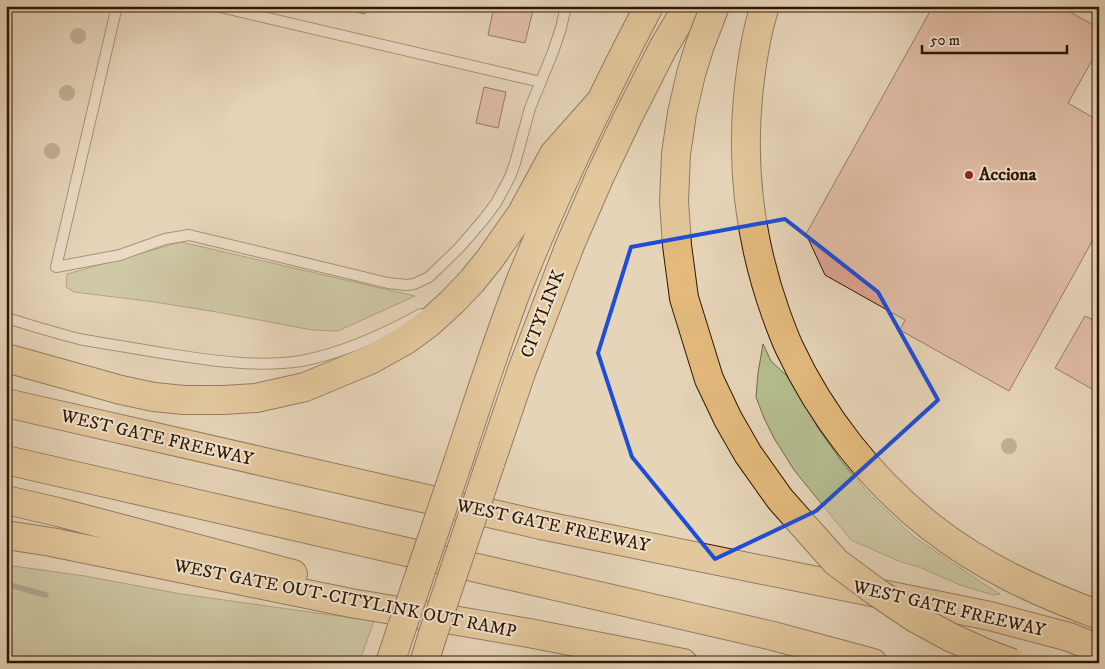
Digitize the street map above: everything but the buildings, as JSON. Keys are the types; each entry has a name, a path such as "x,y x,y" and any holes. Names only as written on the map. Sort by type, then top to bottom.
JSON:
{"highway":[{"path":"6,358 121,390 154,397 184,400 256,398 306,387 370,360 406,340 429,323 452,302 490,260 601,101 648,6"},
{"name":"CITYLINK","path":"424,663 522,370 570,245 600,176 663,48 688,6"},
{"path":"715,6 691,74 682,113 676,154 674,201 676,246 684,298 709,379 728,419 748,454 780,499 836,562 875,592 915,618 950,637 1012,663"},
{"path":"765,6 755,45 746,120 745,150 748,198 758,255 770,296 788,346 810,388 840,433 873,474 931,527 963,550 1027,587 1099,615"},
{"name":"CITYLINK","path":"402,626 489,370 520,283 546,220 563,158"},
{"name":"WEST GATE FREEWAY","path":"6,404 541,525 990,616 1099,647"},
{"path":"6,460 773,636 873,663"},
{"path":"6,500 529,633"},
{"name":"WEST GATE OUT-CITYLINK OUT RAMP","path":"6,535 51,542 351,603 529,633 684,663"},
{"name":"WEST GATE OUT-CITYLINK OUT RAMP","path":"390,663 402,626"}],"lane":[{"path":"117,6 56,267 120,255 164,240 189,235 400,285 414,284 430,277 472,234 496,203 515,163 530,108 561,28 566,6"},
{"path":"216,6 541,82"},
{"path":"6,318 50,331 112,345 232,363 268,364 304,360 362,343 393,329 434,305 490,260"}],"highlighted area":[{"path":"785,219 878,292 938,400 816,511 715,559 632,457 598,353 631,247"}],"green space":[{"path":"181,242 415,296 338,331 312,330 155,302 74,292 66,287 67,274"},
{"path":"763,344 771,361 787,376 818,428 842,462 869,494 914,537 1000,594 993,595 960,585 851,540 794,470 764,418 756,397"},
{"path":"6,565 85,576 181,594 374,621 359,663 6,663"}],"waterway":[{"path":"6,584 46,595"}],"place":[{"name":"Acciona","path":"969,175"}]}
